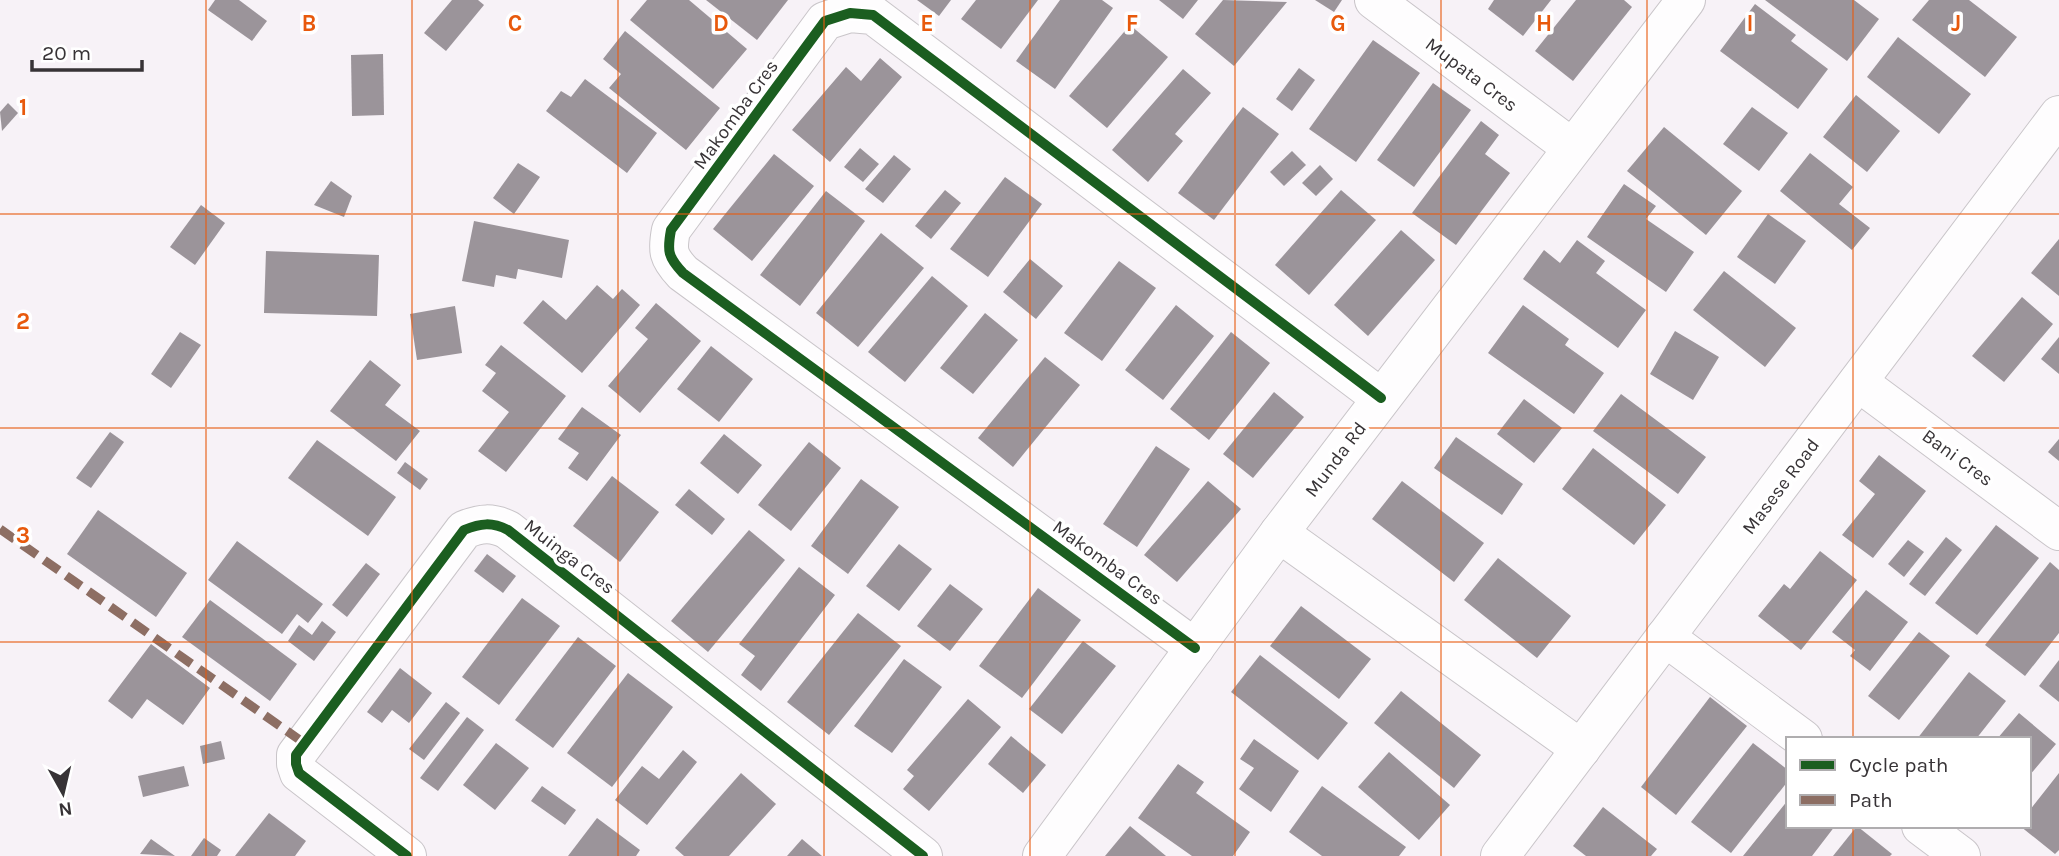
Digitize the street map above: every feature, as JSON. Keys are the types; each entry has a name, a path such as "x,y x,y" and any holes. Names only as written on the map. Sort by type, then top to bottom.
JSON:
{"street":[{"name":"Mupata Cres","path":"1374,0 1571,147"},
{"name":"Munda Rd","path":"1042,856 1279,533 1571,147 1686,0"},
{"name":"Makomba Cres","path":"1195,648 673,262 667,247 671,230 825,20 850,13 873,15 1381,398"},
{"name":"Masese Road","path":"1500,856 2056,124"},
{"name":"Bani Cres","path":"1858,382 2059,531"},
{"name":"Muinga Cres","path":"407,856 299,773 296,755 464,530 479,524 496,524 508,530 923,856"},
{"path":"1279,533 1581,749"},
{"path":"1665,637 1800,737"},
{"path":"1924,828 1961,856"}],"building":[{"path":"215,0 239,0 267,21 252,41 208,10"},
{"path":"452,0 478,0 484,5 446,51 424,33"},
{"path":"647,0 689,0 747,49 713,89 630,20"},
{"path":"706,0 788,0 757,40"},
{"path":"917,0 951,0 939,16"},
{"path":"976,0 1038,0 1001,49 961,19"},
{"path":"1060,0 1102,0 1113,8 1055,89 1016,61"},
{"path":"1159,0 1198,0 1183,19"},
{"path":"1223,0 1287,2 1234,66 1195,34"},
{"path":"1315,0 1342,0 1334,12"},
{"path":"1494,0 1551,0 1523,36 1488,9"},
{"path":"1576,0 1624,0 1632,7 1573,81 1535,51"},
{"path":"1765,0 1854,0 1879,19 1847,61"},
{"path":"1929,0 1969,0 2017,37 1985,77 1912,20"},
{"path":"1755,4 1796,35 1791,41 1828,69 1798,109 1720,51"},
{"path":"1130,25 1168,57 1107,128 1069,96"},
{"path":"625,31 720,108 686,150 609,88 621,74 603,59"},
{"path":"1898,37 1971,94 1939,134 1867,77"},
{"path":"1373,40 1420,73 1356,162 1309,129"},
{"path":"383,54 384,115 352,116 351,55"},
{"path":"880,58 902,77 830,162 792,130 846,67 861,81"},
{"path":"1299,68 1315,80 1292,111 1276,99"},
{"path":"1183,69 1211,93 1175,134 1183,141 1148,182 1112,150"},
{"path":"585,79 657,133 627,173 546,111 561,91 571,97"},
{"path":"1433,83 1471,110 1414,187 1377,160"},
{"path":"1856,95 1900,131 1867,172 1823,137"},
{"path":"8,103 18,113 2,131 0,112"},
{"path":"1243,107 1279,134 1214,220 1178,193"},
{"path":"1752,107 1788,133 1759,171 1723,144"},
{"path":"1481,121 1499,135 1485,154 1510,173 1456,245 1412,213"},
{"path":"1664,127 1742,191 1706,235 1627,171"},
{"path":"860,148 879,164 863,182 844,167"},
{"path":"1292,151 1306,165 1284,186 1270,172"},
{"path":"1810,153 1853,187 1839,204 1870,228 1852,250 1780,191"},
{"path":"774,154 814,186 752,261 713,229"},
{"path":"894,155 911,169 883,203 865,189"},
{"path":"518,163 540,177 514,214 493,198"},
{"path":"1320,165 1333,179 1316,196 1302,183"},
{"path":"1005,177 1042,204 988,277 950,249"},
{"path":"331,181 352,196 344,217 314,205"},
{"path":"1624,184 1656,206 1646,219 1694,252 1666,292 1587,237"},
{"path":"945,190 961,203 931,239 915,226"},
{"path":"1341,190 1376,220 1309,295 1275,265"},
{"path":"826,191 865,221 800,306 760,275"},
{"path":"201,205 225,223 195,265 170,247"},
{"path":"1768,214 1806,241 1775,284 1737,257"},
{"path":"474,221 569,240 562,278 518,269 516,279 496,275 494,287 462,281"},
{"path":"1401,230 1435,260 1368,336 1334,305"},
{"path":"881,233 924,268 858,347 816,313"},
{"path":"2059,239 2059,296 2031,273"},
{"path":"1577,240 1605,261 1596,273 1646,310 1618,348 1523,279 1544,250 1560,263"},
{"path":"266,251 379,255 377,316 264,313"},
{"path":"1030,259 1063,286 1036,319 1003,292"},
{"path":"1119,261 1156,288 1102,361 1064,333"},
{"path":"1724,271 1796,328 1765,367 1693,310"},
{"path":"932,276 968,306 905,382 868,352"},
{"path":"597,285 613,299 622,289 640,305 582,373 523,323 543,300 566,320"},
{"path":"2022,297 2053,324 2004,382 1972,356"},
{"path":"656,303 701,341 640,413 608,386 648,339 635,328"},
{"path":"1176,305 1214,336 1163,400 1125,370"},
{"path":"1523,305 1569,339 1565,345 1604,373 1574,414 1488,353"},
{"path":"455,306 462,353 417,360 410,314"},
{"path":"985,313 1018,340 973,394 940,368"},
{"path":"1675,331 1719,357 1693,400 1650,374"},
{"path":"180,332 201,345 171,388 151,374"},
{"path":"1231,332 1270,363 1209,440 1170,409"},
{"path":"2059,337 2059,374 2041,359"},
{"path":"501,345 566,396 506,472 478,451 509,412 482,391 496,373 485,365"},
{"path":"711,346 753,379 719,422 677,389"},
{"path":"1045,357 1080,385 1013,467 978,438"},
{"path":"370,360 401,385 385,405 420,431 396,461 330,411"},
{"path":"1274,392 1304,417 1253,478 1223,454"},
{"path":"1621,394 1706,457 1678,494 1593,431"},
{"path":"1524,399 1562,428 1534,463 1497,434"},
{"path":"582,407 621,435 587,481 568,468 579,453 558,439"},
{"path":"110,432 124,442 91,488 76,478"},
{"path":"724,434 762,465 738,494 700,463"},
{"path":"1456,437 1523,484 1502,515 1434,468"},
{"path":"2059,439 2059,461 2048,452"},
{"path":"317,440 396,497 368,536 288,478"},
{"path":"809,442 841,468 791,531 758,505"},
{"path":"1156,446 1190,469 1137,547 1103,524"},
{"path":"1593,448 1666,505 1634,545 1562,489"},
{"path":"1879,455 1926,491 1873,558 1842,535 1875,494 1859,481"},
{"path":"405,462 428,479 420,490 397,473"},
{"path":"612,476 659,512 620,562 573,526"},
{"path":"861,479 899,507 848,574 811,546"},
{"path":"1208,481 1241,509 1177,582 1144,555"},
{"path":"1402,481 1484,543 1454,582 1372,519"},
{"path":"689,489 725,519 712,535 675,505"},
{"path":"98,510 187,573 156,617 67,554"},
{"path":"1996,525 2039,558 1977,635 1935,603"},
{"path":"749,530 785,560 708,652 671,621"},
{"path":"1946,537 1962,550 1925,596 1909,584"},
{"path":"1908,540 1924,552 1904,577 1888,564"},
{"path":"237,541 323,604 308,623 297,614 282,634 208,580"},
{"path":"899,544 932,569 899,611 866,586"},
{"path":"1820,551 1857,580 1801,650 1758,616 1784,584 1790,589"},
{"path":"487,554 516,576 503,593 474,571"},
{"path":"1498,558 1571,616 1537,658 1464,600"},
{"path":"2050,562 2059,570 2059,633 2025,676 1985,645"},
{"path":"366,563 380,574 347,617 332,605"},
{"path":"799,567 835,595 761,691 741,675 755,656 739,644"},
{"path":"950,584 983,609 950,651 917,626"},
{"path":"1038,588 1081,620 1022,698 979,666"},
{"path":"1866,590 1908,622 1870,671 1850,656 1855,650 1832,632"},
{"path":"522,598 560,626 499,705 462,677"},
{"path":"210,600 297,664 270,701 182,637"},
{"path":"1301,606 1371,659 1339,699 1270,646"},
{"path":"858,613 901,646 829,735 787,702"},
{"path":"322,621 336,632 314,661 288,641 299,625 312,635"},
{"path":"1919,632 1950,656 1899,720 1868,696"},
{"path":"578,637 616,666 553,748 515,720"},
{"path":"1083,641 1116,666 1062,734 1029,709"},
{"path":"151,644 210,688 183,725 147,699 132,719 108,701"},
{"path":"1260,655 1348,723 1318,760 1231,692"},
{"path":"904,659 942,687 892,753 854,726"},
{"path":"2059,660 2059,702 2039,686"},
{"path":"400,668 432,693 409,723 392,710 382,723 367,712"},
{"path":"1969,672 2006,701 1978,737 1919,737"},
{"path":"628,673 673,707 612,787 567,753"},
{"path":"1401,691 1481,755 1454,788 1374,723"},
{"path":"1710,697 1747,726 1676,815 1641,787"},
{"path":"968,699 1001,727 929,811 903,789 914,776 907,770"},
{"path":"446,702 460,713 424,760 409,749"},
{"path":"2019,713 2056,744 2031,774 2031,737 1999,737"},
{"path":"467,717 484,730 438,791 420,778"},
{"path":"1011,736 1046,765 1023,793 988,764"},
{"path":"1254,739 1299,771 1271,812 1239,789 1254,768 1240,759"},
{"path":"221,741 225,759 203,764 200,746"},
{"path":"496,743 529,768 495,810 463,785"},
{"path":"1753,743 1786,768 1786,784 1731,853 1691,822"},
{"path":"683,750 697,762 647,825 615,800 642,766 659,779"},
{"path":"1389,752 1450,805 1419,840 1358,787"},
{"path":"1178,764 1204,782 1196,793 1250,832 1233,856 1192,856 1138,818"},
{"path":"184,766 189,786 143,797 138,776"},
{"path":"741,773 776,804 729,856 684,856 675,848"},
{"path":"2059,773 2059,850 2055,854 2022,828 2031,828 2031,808"},
{"path":"542,786 576,810 565,825 531,801"},
{"path":"1322,786 1406,847 1399,856 1322,856 1289,832"},
{"path":"1786,802 1786,828 1833,828 1812,856 1743,856"},
{"path":"1603,807 1657,849 1651,856 1586,856 1573,846"},
{"path":"269,813 306,841 295,856 235,856"},
{"path":"597,818 640,850 636,856 568,856"},
{"path":"1130,826 1166,856 1105,856"},
{"path":"1855,828 1860,828 1892,854 1890,856 1833,856"},
{"path":"204,838 221,850 217,856 191,856"},
{"path":"151,839 175,856 140,854"},
{"path":"802,839 822,856 787,856"}],"marked path":[{"path":"0,529 304,743"}],"cycle path":[{"path":"1195,648 683,273 674,262 669,249 671,230 825,21 850,13 873,15 1381,398"},
{"path":"407,856 299,773 296,755 464,530 486,524 508,530 923,856"}]}
